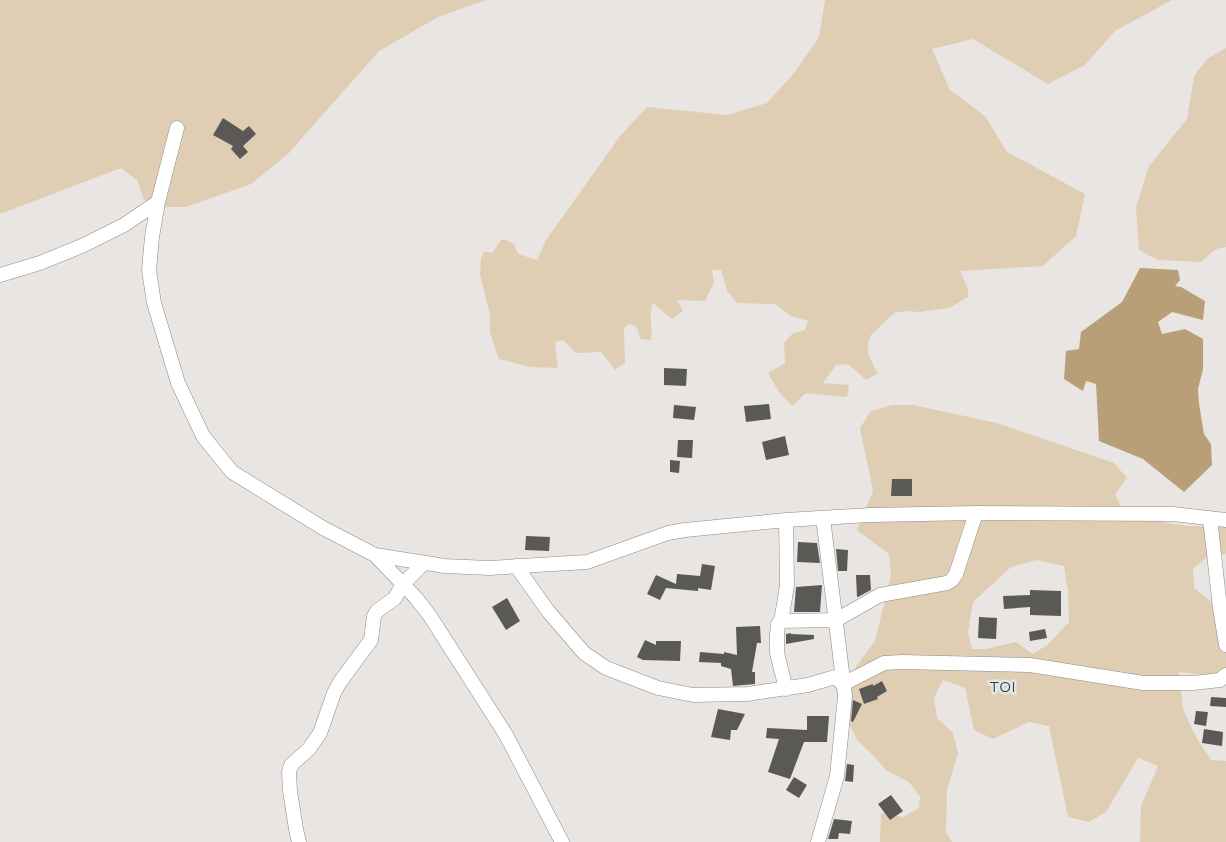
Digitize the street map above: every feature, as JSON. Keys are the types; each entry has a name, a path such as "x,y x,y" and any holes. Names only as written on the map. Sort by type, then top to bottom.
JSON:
{"street":[{"path":"177,128 158,202 149,270 154,303 178,384 203,436 232,472 323,528 375,555 424,563 489,568 587,562 668,533 725,525 823,518 976,514 1173,514 1226,520"},
{"path":"0,274 40,263 84,245 124,225 158,202"},
{"path":"781,621 836,620 880,595 947,583 956,574 976,514"},
{"path":"818,842 837,776 845,696 823,518"},
{"path":"1210,518 1226,645"},
{"path":"786,520 787,585 781,621 778,624 777,630 777,653 786,689"},
{"path":"375,555 430,616 506,735 562,842"},
{"path":"299,842 290,791 289,772 291,765 309,749 320,733 340,682 371,640 374,616 377,611 395,598 403,584 424,563"},
{"path":"516,566 548,611 584,653 606,668 658,688 693,695 747,694 816,683 835,676 843,684"},
{"path":"843,684 884,663 902,662 1030,665 1143,683 1193,684 1220,680 1226,675"}],"shaded area":[{"path":"0,0 486,0 438,17 379,51 288,154 251,184 186,207 165,207 144,200 137,180 121,168 0,214"},
{"path":"825,0 1172,0 1115,31 1085,65 1048,84 973,39 932,49 950,90 985,116 1007,152 1085,194 1076,236 1043,266 960,271 968,289 968,297 949,308 894,313 871,335 869,341 869,355 878,373 866,380 848,364 836,365 823,383 849,385 847,397 806,393 792,406 779,392 768,373 785,363 784,343 792,334 805,330 808,321 791,316 775,304 737,303 727,291 721,270 712,270 714,283 705,301 677,300 683,311 672,319 653,303 651,312 651,340 641,339 636,326 630,324 624,328 625,363 615,370 601,352 576,353 563,340 555,342 558,368 530,367 499,359 490,332 490,315 480,275 481,259 484,251 492,253 503,239 514,244 518,254 537,260 546,240 620,136 647,107 727,115 767,103 795,72 819,37"},
{"path":"1226,48 1226,247 1216,249 1201,262 1158,260 1139,250 1136,207 1149,166 1187,119 1194,76 1207,59"},
{"path":"1140,268 1178,270 1180,280 1175,286 1181,287 1205,301 1203,320 1172,312 1158,322 1162,334 1185,329 1203,339 1203,369 1198,389 1199,404 1204,434 1211,444 1212,465 1184,492 1143,459 1099,441 1096,384 1086,381 1083,391 1064,379 1066,351 1079,349 1081,332 1122,302"},
{"path":"892,405 913,405 997,423 1114,463 1127,478 1115,494 1125,516 1187,526 1226,526 1226,554 1211,554 1193,569 1194,588 1218,607 1226,609 1226,678 1179,672 1183,709 1196,737 1211,760 1226,761 1226,842 1140,842 1141,806 1158,766 1138,758 1106,812 1089,822 1068,817 1049,726 1029,722 993,739 974,730 965,688 943,680 934,698 937,718 953,733 958,753 947,790 946,832 952,842 880,842 881,813 903,817 919,808 920,797 909,782 887,771 857,740 838,701 835,677 843,684 875,641 891,575 889,554 857,530 873,491 860,428 871,411","holes":["1037,560 1064,566 1068,592 1069,622 1047,645 1033,654 1016,642 986,649 972,649 968,632 973,602 1011,567"]}],"building":[{"path":"223,118 243,131 249,126 256,134 243,146 248,152 240,159 231,149 233,146 213,135"},
{"path":"664,368 687,369 686,386 664,385"},
{"path":"769,404 771,419 746,422 744,406"},
{"path":"674,405 696,407 694,420 673,418"},
{"path":"785,436 789,455 766,460 762,442"},
{"path":"678,440 693,440 692,458 677,457"},
{"path":"670,460 680,461 679,473 670,472"},
{"path":"892,479 912,479 912,496 891,496"},
{"path":"526,536 550,537 549,551 525,550"},
{"path":"798,542 817,543 820,563 797,562"},
{"path":"836,549 848,550 847,571 838,571"},
{"path":"702,564 715,566 711,590 698,588 698,591 666,588 660,600 647,594 656,575 676,584 677,574 700,576"},
{"path":"856,575 870,575 871,590 858,597 857,597"},
{"path":"822,585 820,612 794,612 796,587"},
{"path":"1030,590 1061,591 1061,616 1030,615 1030,607 1004,609 1003,596 1030,595"},
{"path":"507,598 520,621 506,630 492,607"},
{"path":"979,617 997,618 996,639 978,638"},
{"path":"760,626 761,643 757,643 752,672 755,672 755,684 733,686 731,669 721,666 721,663 699,662 700,652 724,654 724,652 737,655 736,627"},
{"path":"1045,629 1047,638 1030,641 1029,632"},
{"path":"786,634 814,635 814,639 786,644"},
{"path":"645,640 656,645 656,641 681,641 680,661 643,660 637,657"},
{"path":"882,681 887,691 877,697 878,699 864,704 859,689 873,684 873,686"},
{"path":"1211,697 1226,698 1226,707 1210,706"},
{"path":"853,700 862,704 853,722 851,721"},
{"path":"718,709 745,714 737,730 731,730 730,740 711,737"},
{"path":"1196,711 1208,712 1206,726 1194,724"},
{"path":"807,716 829,716 827,742 804,742 790,779 768,772 779,739 766,738 767,728 807,730"},
{"path":"1204,729 1223,732 1222,746 1202,743"},
{"path":"847,764 854,765 853,782 845,781"},
{"path":"794,777 807,785 799,798 786,790"},
{"path":"891,795 903,811 890,820 878,804"},
{"path":"834,819 852,821 850,834 839,833 838,839 828,839"}],"district":[{"name":"TOI","path":"1003,687"}]}
